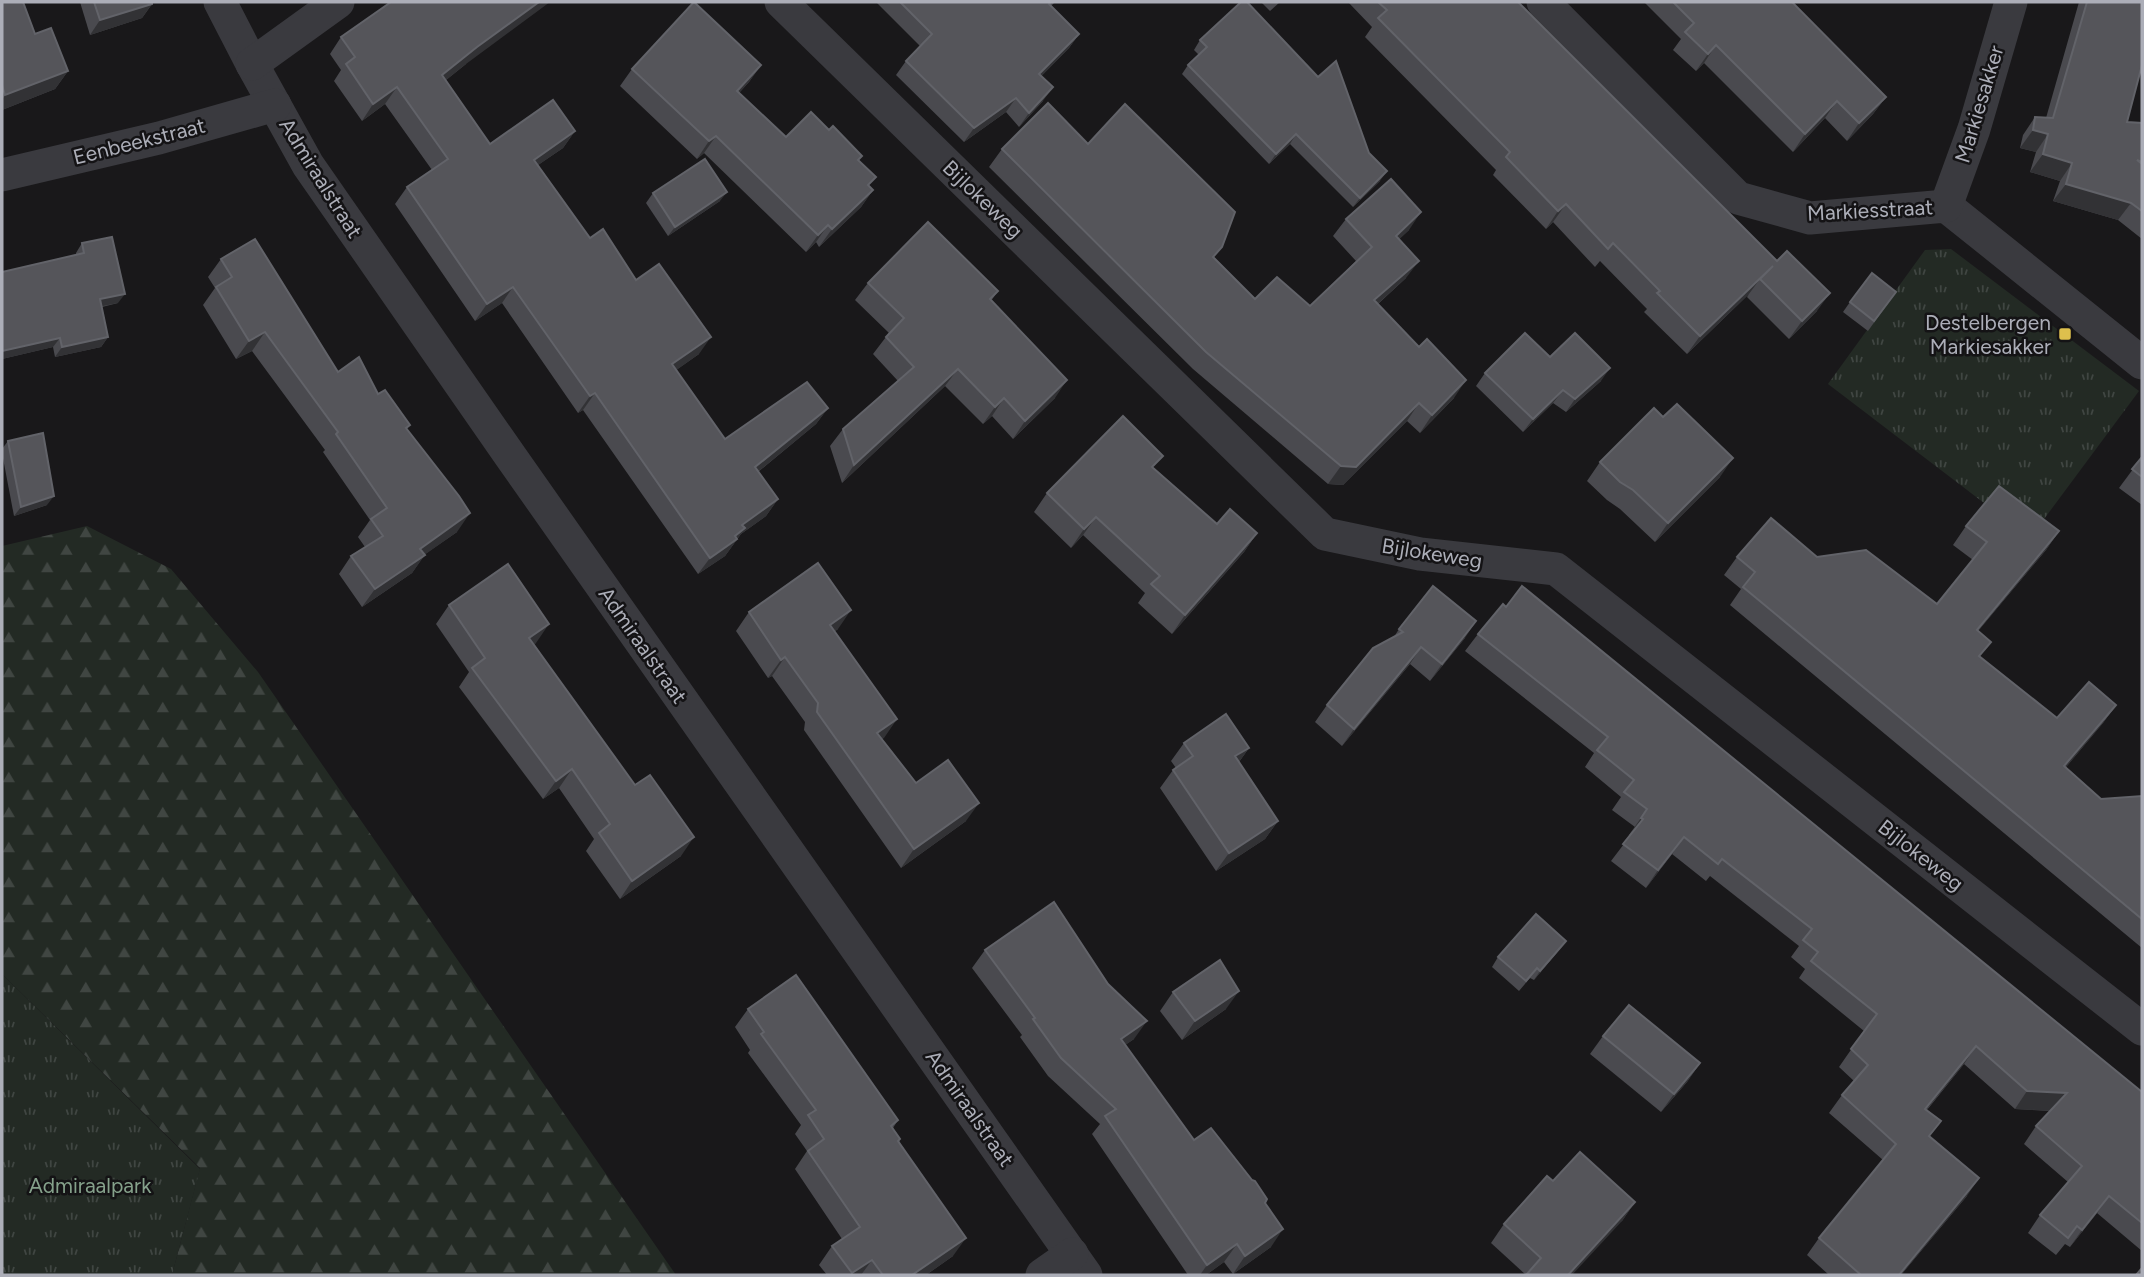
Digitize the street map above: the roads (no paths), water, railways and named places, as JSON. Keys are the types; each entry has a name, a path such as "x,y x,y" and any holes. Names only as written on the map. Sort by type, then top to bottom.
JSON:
{"street":[{"name":"Admiraalstraat","path":"220,2 308,165 1079,1265"},
{"path":"252,64 338,2"},
{"name":"Bijlokeweg","path":"781,2 1325,534 1420,554 1556,569 2142,1029"},
{"name":"Markiesstraat","path":"1543,2 1738,198 1810,218 1946,206 2142,363"},
{"name":"Markiesakker","path":"1946,206 1974,129 2011,2"},
{"name":"Eenbeekstraat","path":"2,175 159,138 275,105"},
{"path":"1042,1275 1079,1265"}],"place":[{"name":"Destelbergen Markiesakker","path":"2065,334"}],"park label":[{"name":"Admiraalpark","path":"90,1185"}]}
